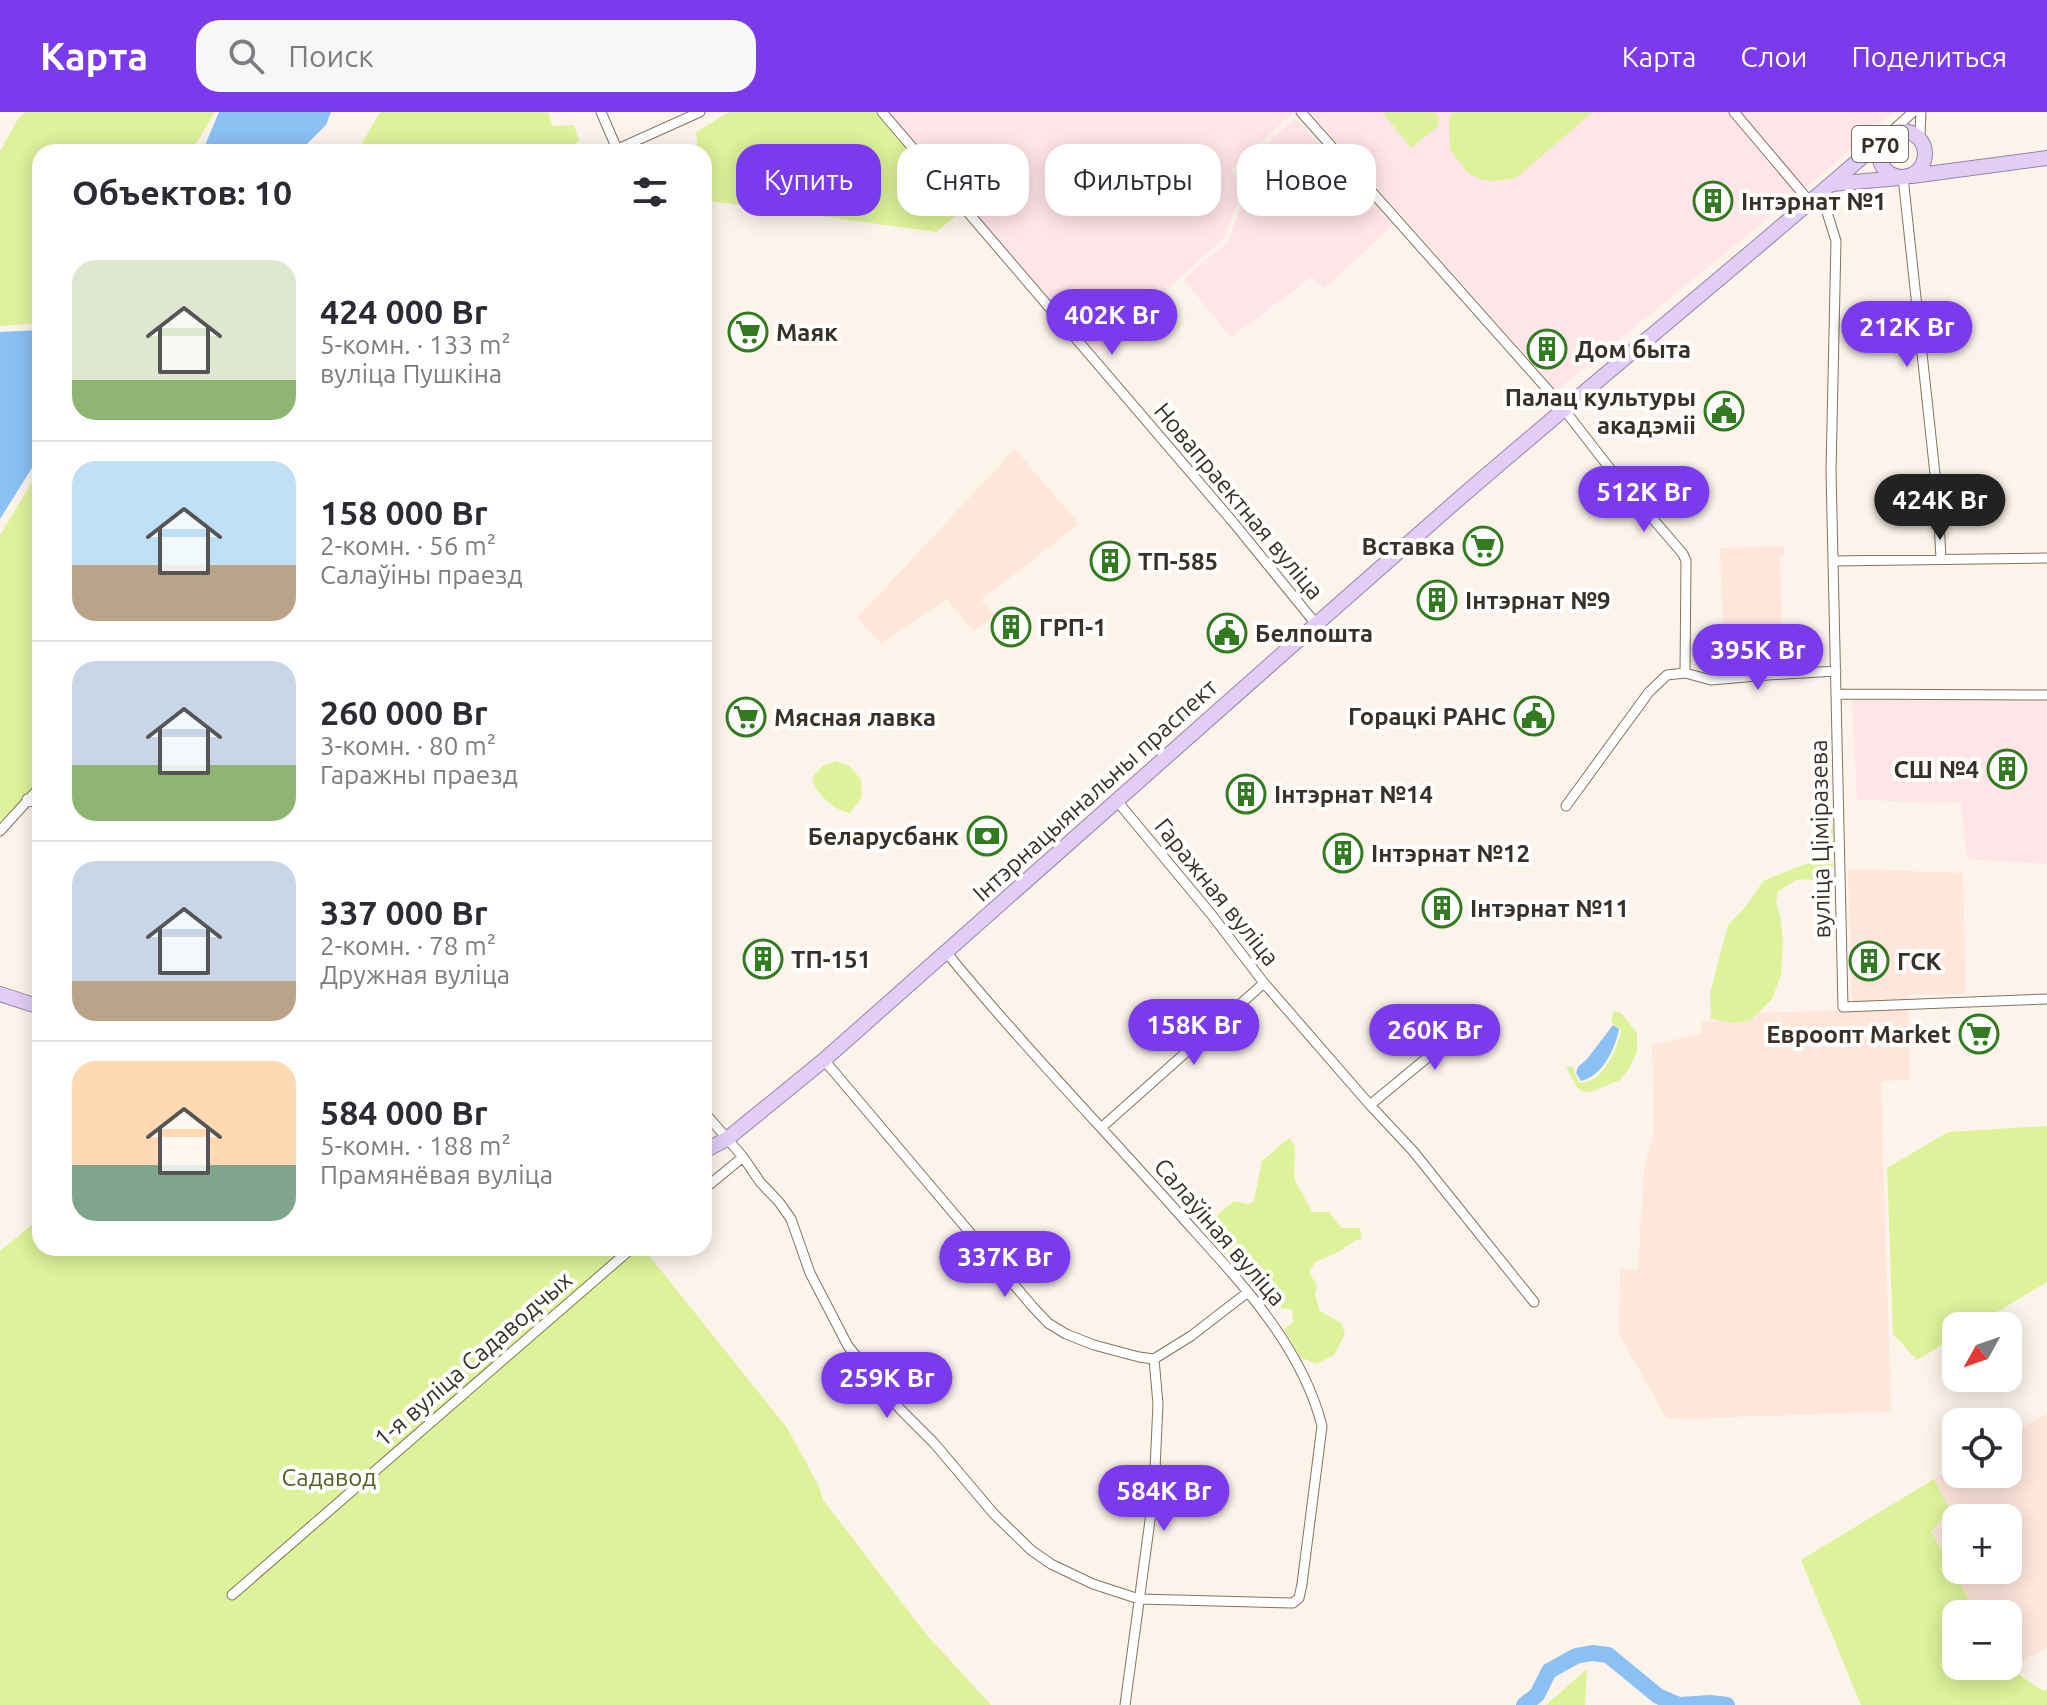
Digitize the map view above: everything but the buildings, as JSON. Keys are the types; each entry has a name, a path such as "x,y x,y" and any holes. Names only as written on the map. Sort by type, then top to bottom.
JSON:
{"main road":[{"name":"Р70","path":"1821,193 1886,136 1901,130 1909,131 1933,162 1954,170"},
{"name":"Р70","path":"1886,136 1878,149 1880,164 1885,170 1904,177 1919,169 1923,147"},
{"name":"Р70","path":"1821,193 1904,177 2047,158"},
{"name":"Інтэрнацыянальны праспект","path":"727,1139 824,1060 1564,408 1821,193"},
{"path":"0,994 32,1004"},
{"name":"Р70","path":"712,1147 727,1139"}],"street":[{"path":"601,112 612,144"},
{"path":"628,144 700,112"},
{"name":"Новапраектная вуліца","path":"882,112 1233,522 1316,624"},
{"path":"1301,112 1564,408 1611,470 1683,554 1686,572 1685,673"},
{"path":"1734,112 1821,193"},
{"path":"1886,136 1913,112"},
{"path":"1921,112 1923,147"},
{"path":"1904,177 1938,502 1941,559"},
{"name":"вуліца Ціміразева","path":"1821,193 1836,241 1831,417 1843,1007 2047,999"},
{"path":"1833,561 2047,558"},
{"path":"1566,806 1649,692 1667,675 1685,673 1711,680 1836,671"},
{"path":"1836,694 2047,695"},
{"path":"0,831 32,794"},
{"path":"27,799 32,801"},
{"name":"Гаражная вуліца","path":"1117,801 1264,983 1413,1151 1534,1302"},
{"name":"Салаўіная вуліца","path":"946,952 979,993 1248,1292 1280,1334 1308,1382 1316,1404 1322,1426 1299,1598 1293,1603 1139,1599"},
{"path":"1102,1127 1264,983"},
{"path":"1370,1105 1480,1014"},
{"path":"824,1060 1048,1323 1066,1334 1094,1345 1154,1359 1191,1336 1248,1292"},
{"path":"712,1121 791,1219 810,1273 848,1346 900,1409 994,1514 1031,1550 1051,1564 1093,1584 1139,1599"},
{"path":"712,1182 743,1157"},
{"name":"1-я вуліца Садаводчых","path":"232,1595 623,1256"},
{"path":"1125,1705 1154,1491 1158,1404 1154,1359"}],"shaded area":[{"path":"887,112 1294,112 1259,144 1237,144 1237,164 1231,170 1237,180 1237,204 1224,238 1097,353 978,216 1029,216 1029,144 915,144"},
{"path":"1310,112 1893,112 1810,184 1557,390 1376,186 1376,144 1338,144"},
{"path":"1295,118 1319,144 1266,144"},
{"path":"1376,206 1393,225 1325,288 1312,277 1231,337 1183,279 1228,242 1237,216 1376,216"},
{"path":"1015,449 1079,524 981,600 995,616 974,631 947,599 881,644 857,618"},
{"path":"1783,546 1784,556 1780,557 1783,654 1724,656 1720,548"},
{"path":"1852,700 2047,700 2047,864 1967,859 1961,803 1857,800"},
{"path":"1848,869 1963,873 1966,994 1908,995 1910,1080 1881,1081 1891,1412 1667,1419 1619,1334 1620,1269 1638,1270 1644,1169 1654,1130 1652,1045 1702,1033 1702,1021 1756,1019 1756,1013 1852,1010"},
{"path":"2047,1414 2047,1648 2022,1661 2022,1600 1969,1600 1961,1584 2022,1584 2022,1504 1946,1504 1934,1479 1942,1474 1942,1488 2022,1488 2022,1428"},
{"path":"1942,1519 1942,1550 1931,1530"}],"green space":[{"path":"26,112 215,112 196,144 32,144 32,324 0,326 0,151 18,119"},
{"path":"380,112 550,112 553,126 574,125 579,141 575,144 362,144"},
{"path":"729,112 877,112 908,144 897,144 897,216 956,216 936,232 820,216 881,216 881,144 736,144 736,204 712,201 712,144 697,144 696,132"},
{"path":"1382,112 1435,112 1439,118 1438,126 1411,148"},
{"path":"1452,112 1593,112 1516,178 1497,181 1482,180 1469,174 1450,150 1449,121"},
{"path":"32,482 32,791 0,822 0,535"},
{"path":"837,761 850,766 861,780 862,797 850,813 826,800 812,778 822,766"},
{"path":"1833,824 1833,903 1826,909 1821,891 1811,879 1796,880 1778,891 1776,903 1783,942 1781,975 1772,999 1751,1020 1736,1023 1711,1019 1710,993 1728,925 1747,905 1763,881 1822,859"},
{"path":"1614,1011 1621,1013 1637,1033 1637,1052 1620,1080 1591,1092 1581,1091 1566,1068 1573,1066 1580,1083 1592,1080 1603,1070 1615,1050 1621,1030 1611,1022"},
{"path":"2047,1126 2047,1282 1997,1312 1942,1312 1942,1345 1917,1360 1893,1334 1887,1168 1948,1132"},
{"path":"1290,1138 1295,1147 1294,1178 1312,1212 1329,1212 1341,1228 1360,1228 1362,1239 1315,1262 1309,1272 1317,1286 1315,1295 1320,1311 1341,1323 1345,1334 1334,1355 1316,1364 1300,1357 1284,1329 1293,1322 1292,1309 1282,1309 1276,1300 1264,1298 1204,1232 1210,1221 1234,1201 1248,1204 1254,1201 1262,1160"},
{"name":"Садавод","path":"32,1225 32,1256 649,1256 787,1428 819,1486 823,1500 926,1634 991,1705 0,1705 0,1251"},
{"path":"1934,1479 1946,1504 1942,1504 1942,1519 1931,1531 1942,1551 1942,1584 1960,1584 1969,1600 1942,1600 1942,1680 2022,1680 2022,1677 2043,1691 2047,1689 2047,1705 1861,1705 1801,1560"},
{"path":"1587,1669 1585,1705 1546,1705"}],"water":[{"path":"219,112 331,112 326,125 307,144 205,144"},
{"path":"32,330 32,468 0,519 0,332"},
{"path":"1613,1025 1619,1029 1611,1053 1595,1074 1581,1081 1576,1073 1578,1067"}],"waterway":[{"path":"1524,1705 1537,1695 1549,1671 1576,1656 1592,1653 1608,1655 1658,1696 1679,1705"},
{"path":"1681,1705 1727,1705"}],"place":[{"name":"Інтэрнат №1","path":"1713,201"},
{"name":"Маяк","path":"748,332"},
{"name":"Дом быта","path":"1547,349"},
{"name":"Палац культуры акадэміі","path":"1724,411"},
{"name":"Вставка","path":"1483,546"},
{"name":"ТП-585","path":"1110,561"},
{"name":"Інтэрнат №9","path":"1437,600"},
{"name":"ГРП-1","path":"1011,627"},
{"name":"Белпошта","path":"1227,633"},
{"name":"Горацкі РАНС","path":"1534,716"},
{"name":"Мясная лавка","path":"746,717"},
{"name":"СШ №4","path":"2007,769"},
{"name":"Інтэрнат №14","path":"1246,794"},
{"name":"Беларусбанк","path":"987,836"},
{"name":"Інтэрнат №12","path":"1343,853"},
{"name":"Інтэрнат №11","path":"1442,908"},
{"name":"ТП-151","path":"763,959"},
{"name":"ГСК","path":"1869,961"},
{"name":"Евроопт Market","path":"1979,1034"}]}
